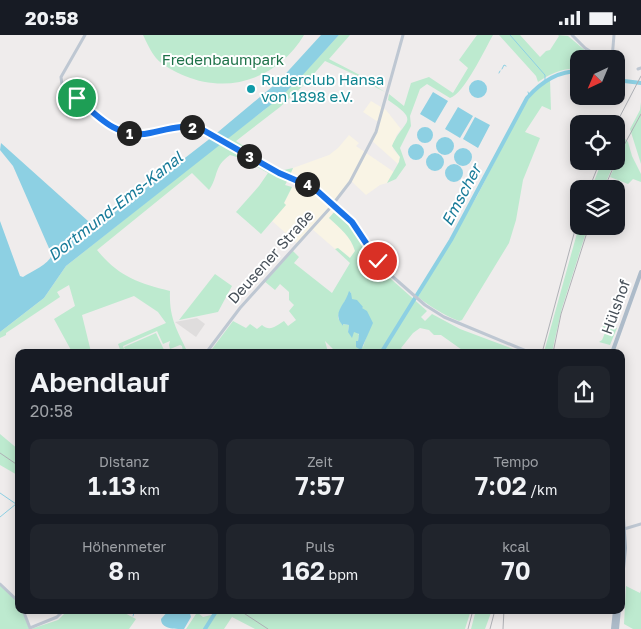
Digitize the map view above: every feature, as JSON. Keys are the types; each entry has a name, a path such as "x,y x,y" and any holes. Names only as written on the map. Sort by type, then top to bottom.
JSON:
{"main road":[{"name":"Hülshof","path":"613,349 641,273"},
{"path":"613,629 614,614"},
{"path":"617,629 619,614"}],"street":[{"path":"85,35 64,72 61,81 62,85 102,120 120,131 134,134 146,134 176,126 199,129 279,173 308,184 334,205 354,225 384,269 409,292 444,317 521,349"},
{"name":"Deusener Straße","path":"209,349 240,308 334,205 350,182 376,131 403,35"},
{"path":"572,35 588,50"},
{"path":"612,50 614,35"},
{"path":"625,529 641,524"},
{"path":"0,584 15,598"},
{"path":"25,614 30,628 60,614"}],"shaded area":[{"path":"371,101 386,110 401,129 396,136 393,149 400,157 398,164 371,140 378,122 363,112"},
{"path":"349,135 359,143 356,146 394,172 387,183 380,185 366,195 351,181 335,203 318,189 290,175 293,168 329,155"},
{"path":"305,185 336,210 329,218 341,228 352,242 355,251 350,258 343,252 335,249 312,229 298,244 272,221 285,205 284,203 292,187 302,191"},
{"path":"197,318 205,324 196,337 175,322"}],"green space":[{"name":"Fredenbaumpark","path":"143,35 304,35 294,50 267,71 252,78 219,84 185,76 166,66 154,56"},
{"path":"339,35 350,35 329,59 377,84 377,87 385,92 375,87 373,83 325,61 305,84 280,107 236,141 274,166 284,170 293,168 290,175 225,140 290,88"},
{"path":"477,35 493,35 468,80 456,95 450,98 427,84 420,89 410,116 411,126 400,148 406,165 396,179 387,183 400,157 392,146 407,121 405,113 388,100 389,94 404,106 411,83 429,77 453,93 468,68 459,60"},
{"path":"499,35 520,35 540,57 550,50 558,35 568,36 585,50 570,50 570,69 547,76 538,82 536,76"},
{"path":"550,79 551,110 542,106 525,132 540,138 523,180 516,220 509,243 462,320 459,321 438,311 418,297 477,196 524,105 533,93"},
{"path":"641,102 641,164 630,129 640,110"},
{"path":"625,139 641,174 641,182 633,179 628,184 625,183 625,180 610,177 613,170 625,170"},
{"path":"221,143 278,175 289,178 285,185 292,187 284,203 286,205 261,234 236,212 268,173 243,159 230,155 221,164 209,190 192,173 97,250 113,266 129,277 170,291 172,315 186,349 182,349 180,345 170,349 170,341 163,344 157,331 123,346 124,349 120,349 118,344 166,323 158,312 134,296 82,315 90,349 70,349 54,319 75,306 69,285 57,292 60,297 0,338 0,332 44,298 66,266"},
{"path":"598,170 611,170 607,180 595,180"},
{"path":"336,210 355,231 382,271 427,311 421,317 425,321 432,314 460,329 513,349 461,349 441,335 434,335 429,330 420,328 413,333 402,349 333,349 325,341 327,349 212,349 233,321 246,328 250,324 257,329 262,325 268,328 273,327 284,321 288,326 296,320 289,311 294,305 289,300 289,292 280,284 275,290 264,281 292,250 299,257 294,263 332,293 350,263 335,249 338,248 350,258 355,251 348,237 329,218","holes":["350,292 351,299 362,309 369,329 363,347 358,341 359,335 357,332 348,332 349,325 343,324 343,326 338,318"]},
{"path":"576,235 585,235 562,308 553,349 545,349"},
{"path":"215,274 232,286 218,312 179,320"},
{"path":"605,324 617,328 610,345 599,342 605,333 601,331 603,331 604,329 602,328"},
{"path":"156,333 164,349 125,349 124,347"},
{"path":"0,434 15,447 15,474 0,465"},
{"path":"0,584 15,598 15,614 24,614 30,629 0,629"},
{"path":"626,586 640,593 641,590 641,629 633,629 624,624"},
{"path":"64,614 127,614 136,619 129,629 31,629 58,620"},
{"path":"196,614 203,617 215,614 470,614 465,629 255,629 232,617 224,629 186,629"},
{"path":"475,614 491,614 485,629 471,629"}],"water":[{"path":"321,35 339,35 282,96 66,266 44,298 0,332 0,221 20,276 23,277 47,262 52,255 13,166 0,150 1,143 88,221 106,219 212,137 279,81"},
{"path":"478,80 484,83 487,89 484,95 478,98 472,95 469,89 472,83"},
{"path":"433,92 448,101 435,123 420,114"},
{"path":"458,107 473,116 460,138 445,129"},
{"path":"475,117 490,125 478,148 463,139"},
{"path":"422,127 428,127 433,132 431,141 422,143 417,138 417,132"},
{"path":"445,137 451,140 454,146 451,152 445,155 439,152 436,146 439,140"},
{"path":"413,144 419,144 424,149 422,158 413,160 408,155 408,149"},
{"path":"463,148 469,151 472,157 469,163 463,166 457,163 454,157 457,151"},
{"path":"435,153 441,156 444,162 441,168 435,171 429,168 426,162 429,156"},
{"path":"454,164 460,167 463,173 460,179 454,182 448,179 445,173 448,167"},
{"path":"349,291 352,299 357,300 362,308 367,311 373,323 361,349 356,347 359,334 354,332 352,338 348,332 349,325 343,324 343,326 338,317"},
{"path":"165,614 190,614 191,617 184,629 166,627 161,619"}],"waterway":[{"path":"510,35 545,75 545,81"},
{"path":"502,69 504,65 506,66"},
{"name":"Emscher","path":"383,349 451,240 527,98 550,79 557,75 570,72"},
{"name":"Emscher","path":"625,81 641,83"},
{"path":"0,493 15,503"},
{"path":"0,517 15,505"},
{"name":"Emscher","path":"205,629 214,614"}],"railway":[{"path":"621,115 641,76"},
{"path":"625,143 641,114"},
{"path":"593,180 596,170"},
{"path":"608,180 612,170"},
{"path":"543,349 574,235"},
{"path":"554,349 561,314 586,235"},
{"path":"0,453 15,463"},
{"path":"245,614 268,629"},
{"path":"468,629 472,614"},
{"path":"490,629 494,614"},
{"path":"503,629 504,614"}],"place":[{"name":"Ruderclub Hansa von 1898 e.V.","path":"251,89"}],"route":[{"path":"77,98 105,123 120,131 146,134 176,126 194,127 203,130 279,173 308,184 352,222 378,261"}],"water label":[{"name":"Dortmund-Ems-Kanal","path":"115,206"}]}
